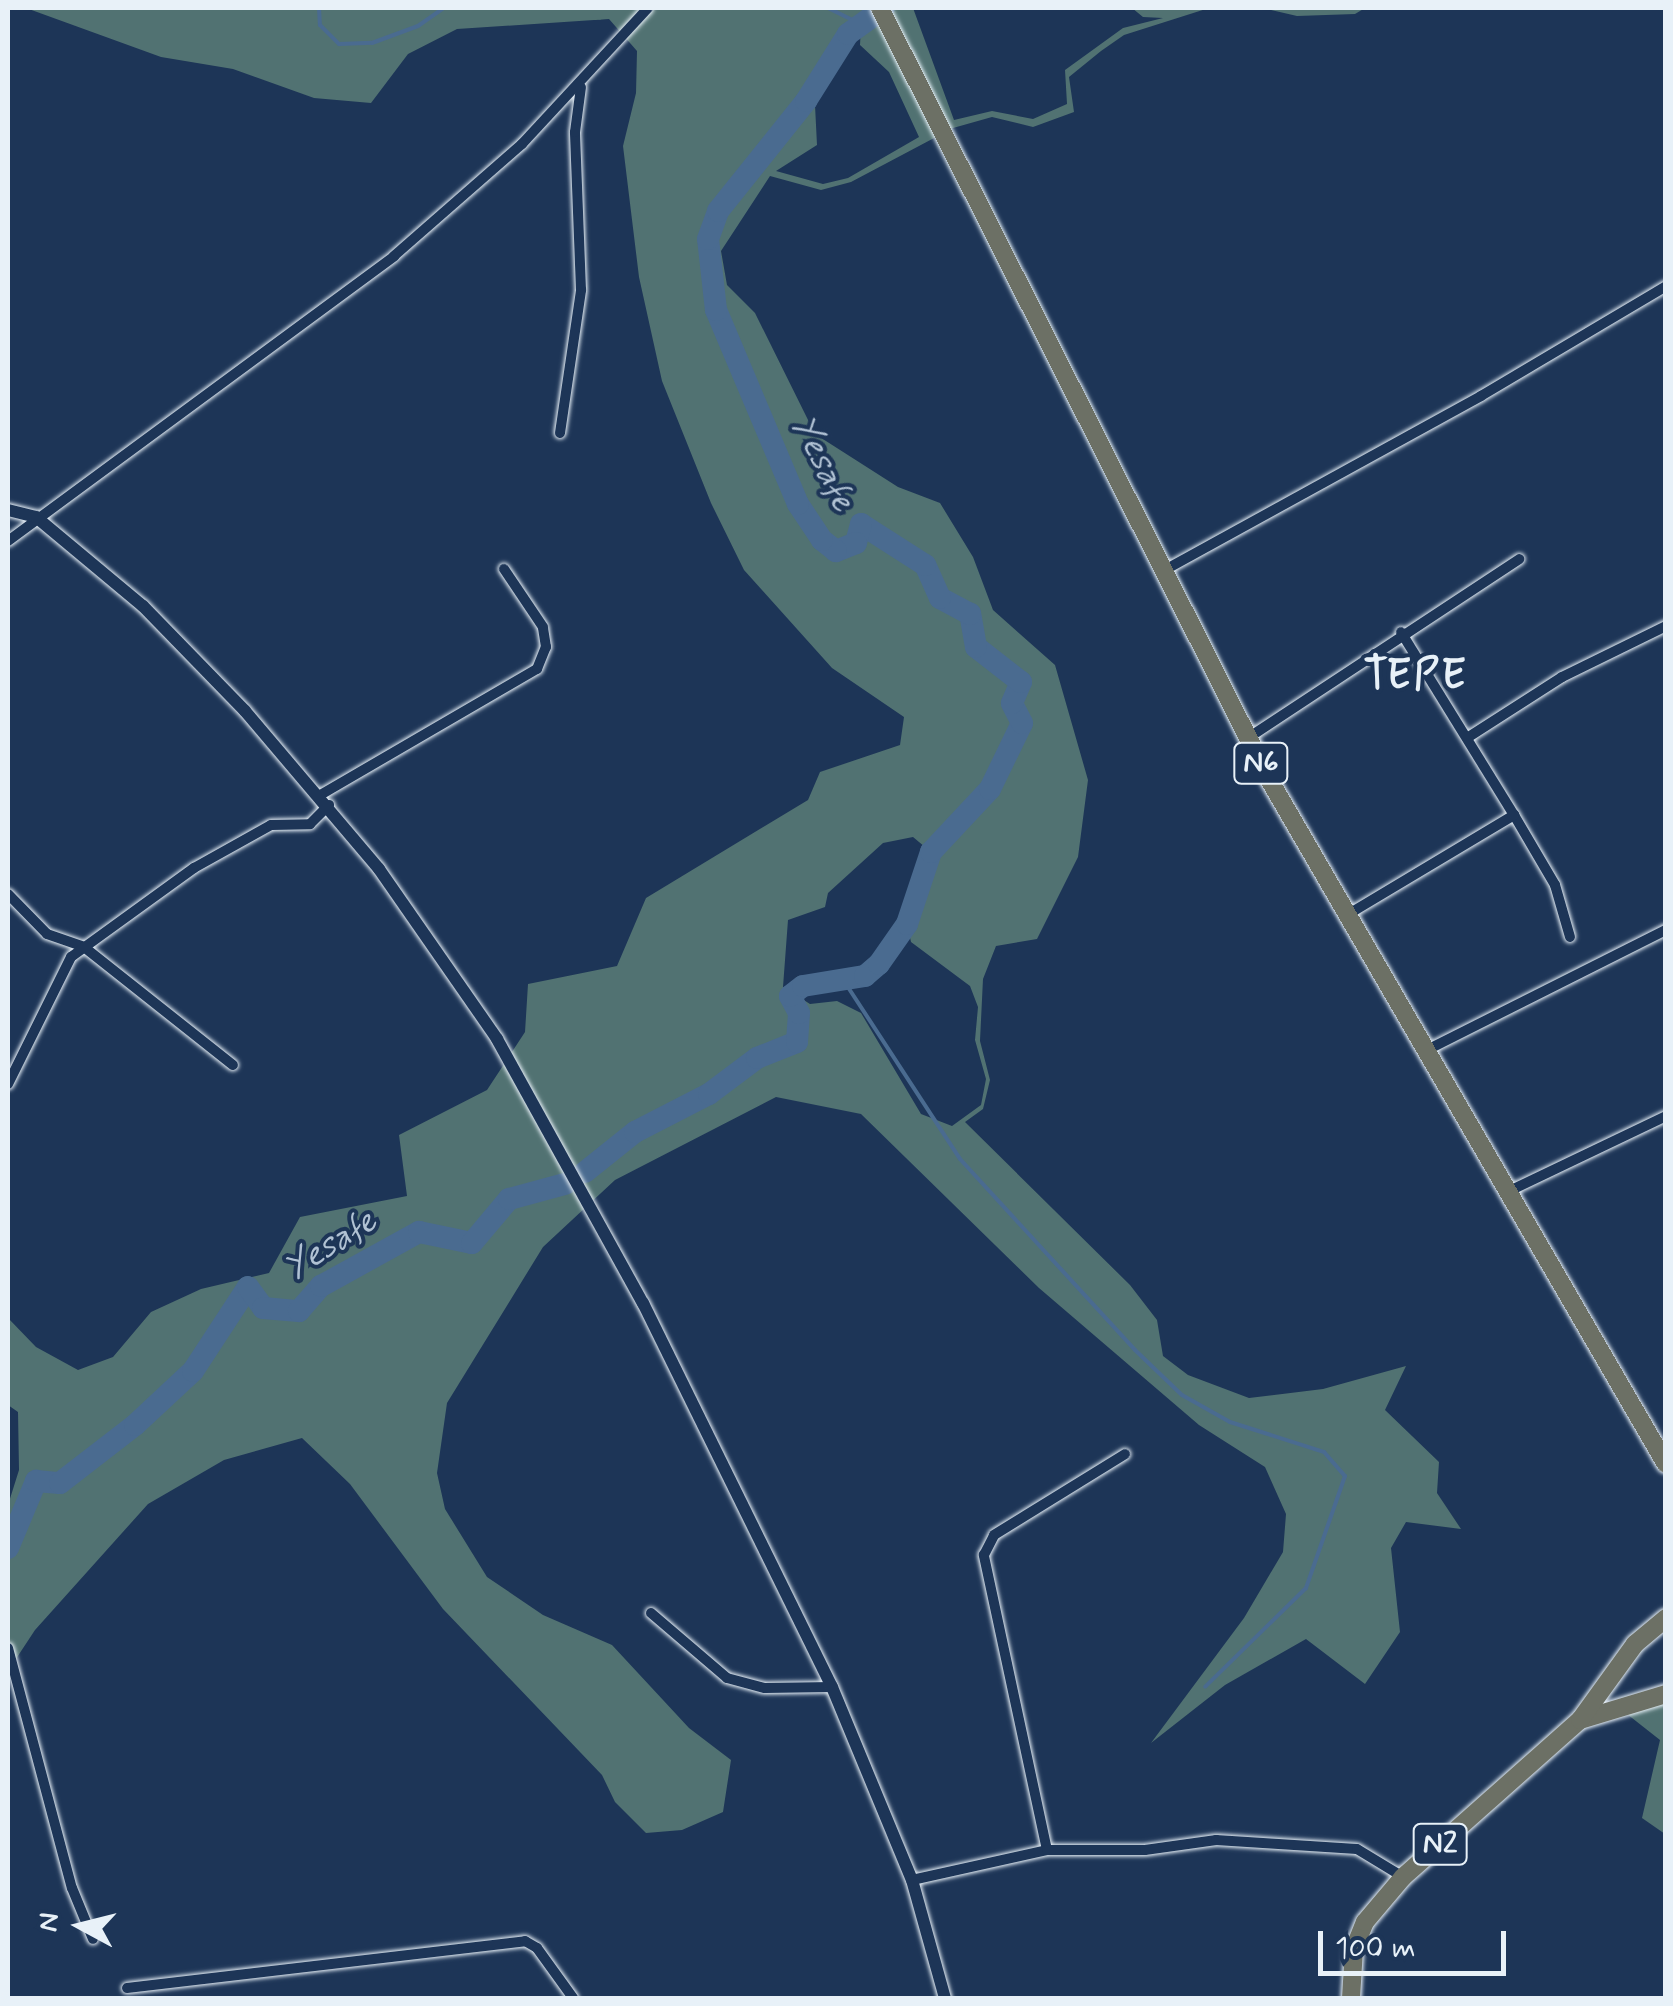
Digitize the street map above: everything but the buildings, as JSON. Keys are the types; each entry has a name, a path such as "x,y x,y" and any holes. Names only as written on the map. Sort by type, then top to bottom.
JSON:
{"highway":[{"name":"N6","path":"880,8 1248,738 1423,1052 1663,1456"},
{"name":"N2","path":"1351,1998 1354,1949 1365,1922 1404,1877 1580,1720 1626,1654 1666,1618"},
{"name":"N2","path":"1580,1720 1666,1694"}],"street":[{"path":"8,541 394,256 581,86 648,8"},
{"path":"560,433 581,290 575,132 581,86"},
{"path":"1163,570 1666,286"},
{"path":"8,510 36,517 142,606 326,800 497,1040 643,1303 832,1687 912,1880 945,1998"},
{"path":"1248,738 1401,632 1519,558"},
{"path":"8,1084 71,958 84,947 194,868 271,825 310,824 326,800 537,669 546,647 543,627 504,569"},
{"path":"1467,738 1562,677 1666,626"},
{"path":"1401,632 1554,885 1570,938"},
{"path":"1346,916 1514,815"},
{"path":"8,894 47,934 84,947 233,1065"},
{"path":"1423,1052 1666,930"},
{"path":"1508,1192 1666,1116"},
{"path":"1047,1850 984,1555 994,1535 1125,1454"},
{"path":"651,1613 726,1678 765,1688 832,1687"},
{"path":"8,1648 72,1888 93,1939"},
{"path":"912,1880 1047,1850 1145,1850 1216,1840 1341,1846 1404,1877"},
{"path":"127,1988 525,1942 537,1948 573,1998"}],"green space":[{"path":"26,8 913,8 954,120 992,111 1033,119 1067,104 1065,70 1123,28 1163,18 1143,17 1132,8 1209,8 1124,35 1101,51 1069,77 1074,112 1033,127 992,117 953,128 851,182 821,190 770,176 721,251 727,285 755,313 815,434 898,487 940,503 973,557 993,610 1055,665 1088,780 1078,857 1037,939 996,946 983,979 980,1041 990,1080 983,1109 965,1122 1130,1285 1157,1320 1163,1356 1188,1375 1249,1398 1323,1389 1406,1366 1385,1410 1439,1462 1437,1493 1461,1529 1406,1522 1391,1548 1400,1632 1365,1684 1306,1639 1225,1685 1151,1743 1244,1618 1283,1552 1286,1514 1265,1467 1199,1425 1039,1288 861,1114 776,1097 615,1180 543,1247 447,1403 437,1473 445,1509 487,1577 543,1615 612,1645 689,1728 731,1760 723,1812 682,1830 646,1833 615,1802 602,1775 443,1609 350,1484 302,1438 224,1460 148,1504 35,1630 8,1671 8,1505 19,1470 18,1412 8,1405 8,1318 36,1347 78,1370 113,1357 151,1312 201,1289 269,1273 300,1217 407,1196 399,1135 487,1090 525,1032 528,984 617,966 646,898 808,800 820,772 900,745 904,717 832,668 744,570 711,503 662,381 639,277 623,146 636,93 637,51 609,19 457,29 408,54 371,103 314,98 233,69 161,57","holes":["861,25 860,45 889,72 919,137 848,178 823,184 776,171 817,145 815,105 806,101 826,64","913,837 931,852 907,924 911,942 970,986 978,1007 975,1040 986,1079 981,1105 952,1126 921,1114 861,1013 837,1001 810,1004 783,987 788,920 825,907 828,893 883,843"]},
{"path":"1263,8 1365,8 1355,14 1297,16"},
{"path":"1665,1693 1665,1834 1642,1818 1660,1740 1613,1703"}],"waterway":[{"path":"319,8 320,25 339,44 372,43 418,26 444,8"},
{"path":"828,8 861,24"},
{"name":"Yesafe","path":"585,1172 635,1132 709,1094 757,1058 797,1042 799,1013 790,996 803,986 865,976 879,964 907,924 931,852 990,789 1022,723 1012,703 1021,682 976,647 970,614 940,598 925,565 861,524 856,543 836,551 822,540 798,504 716,310 708,239 718,211 806,101 848,34 884,8"},
{"path":"842,978 960,1159 1135,1350 1182,1395 1230,1422 1324,1452 1345,1476 1306,1588 1205,1687"},
{"name":"Yesafe","path":"8,1548 36,1481 60,1483 135,1425 193,1371 248,1287 263,1308 299,1311 321,1286 419,1232 472,1243 509,1199 565,1184"}],"district":[{"name":"TEPE","path":"1416,677"}]}
